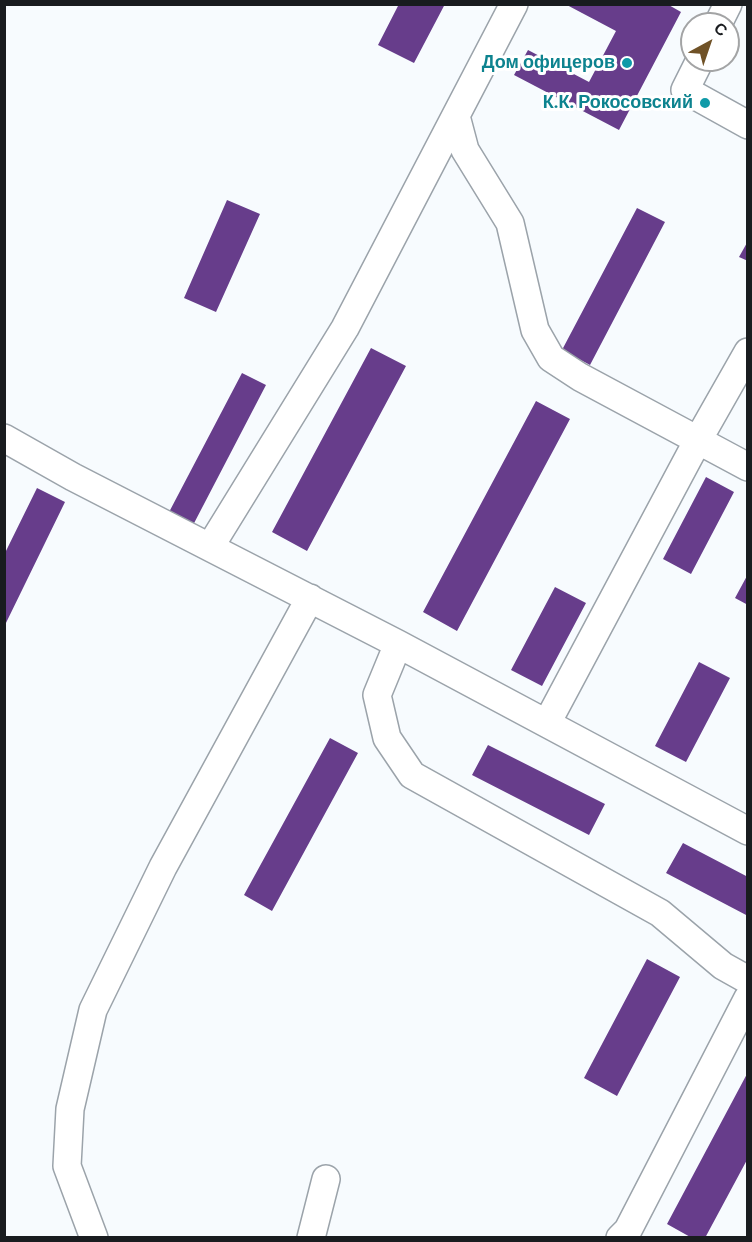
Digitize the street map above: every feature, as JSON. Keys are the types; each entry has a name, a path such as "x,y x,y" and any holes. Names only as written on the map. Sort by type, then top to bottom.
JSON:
{"lane":[{"path":"210,547 345,328 514,4"},
{"path":"694,72 685,90 747,125"},
{"path":"456,116 465,150 510,223 535,330 551,358 580,377 747,467"},
{"path":"547,723 747,352"},
{"path":"4,438 74,477 398,644 747,831"},
{"path":"94,1238 67,1166 70,1109 93,1010 163,867 309,598"},
{"path":"398,644 377,695 387,738 412,775 660,913 723,966 747,980"},
{"path":"630,1235 747,998"},
{"path":"311,1238 326,1179"}],"building":[{"path":"399,4 445,4 414,63 378,45"},
{"name":"Дом офицеров","path":"565,4 667,4 681,12 619,130 514,75 528,50 589,82 616,31"},
{"path":"227,200 260,214 216,312 184,298"},
{"path":"637,208 665,222 590,365 562,350"},
{"path":"748,241 748,261 739,257"},
{"path":"371,348 406,366 307,551 272,532"},
{"path":"242,373 266,385 191,529 167,516"},
{"path":"536,401 570,419 457,631 423,612"},
{"path":"706,477 734,492 691,574 663,559"},
{"path":"37,488 65,502 4,627 4,555"},
{"path":"748,574 748,605 735,598"},
{"path":"555,587 586,603 542,686 511,670"},
{"path":"699,662 730,678 686,762 655,746"},
{"path":"330,738 358,753 272,911 244,895"},
{"path":"488,745 605,804 589,835 472,775"},
{"path":"683,843 748,877 748,916 666,873"},
{"path":"647,959 680,977 617,1096 584,1078"},
{"path":"748,1072 748,1158 705,1238 692,1238 667,1224"}],"place":[{"name":"Дом офицеров","path":"627,63"},
{"name":"К.К. Рокосовский","path":"705,103"}]}
